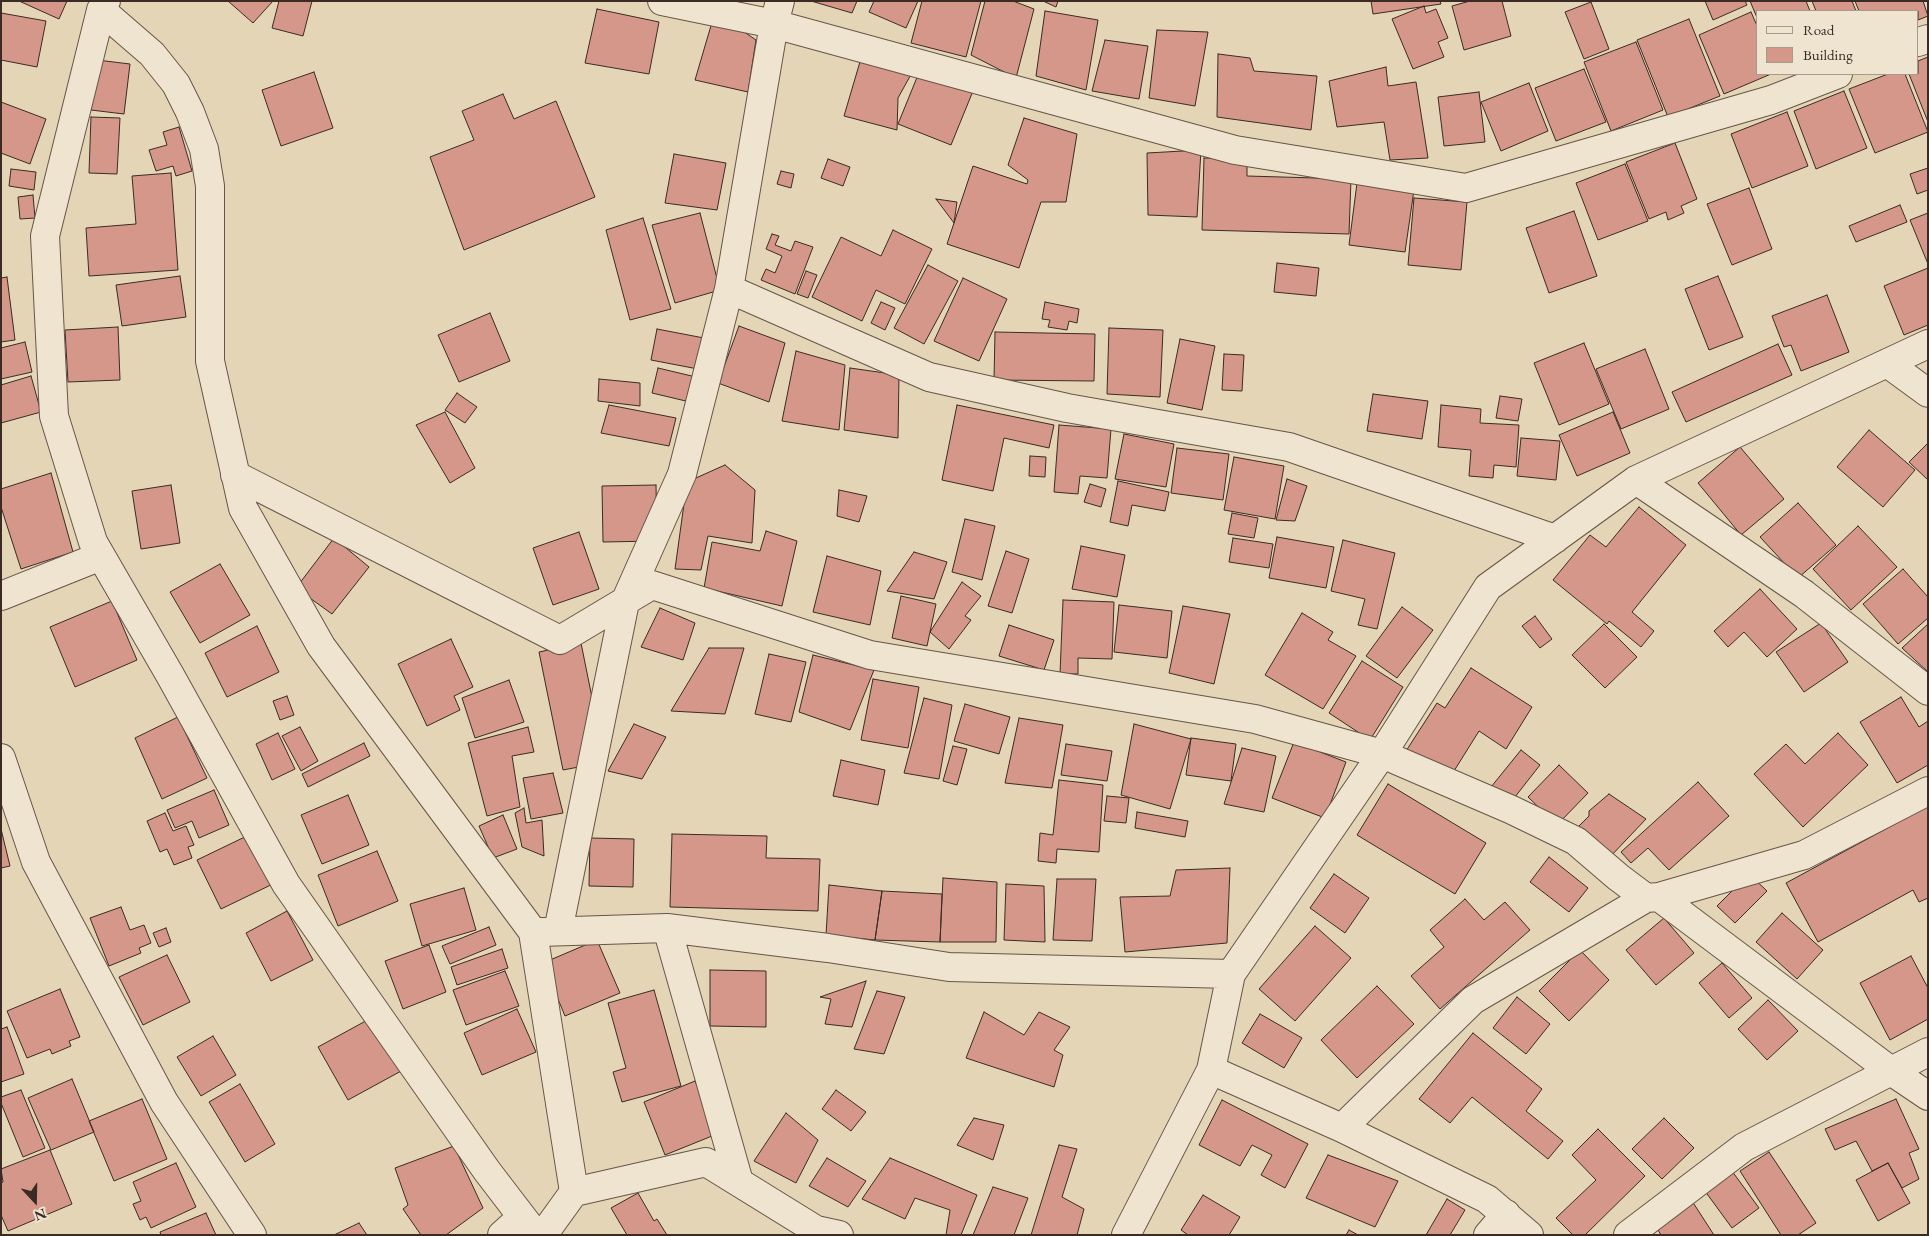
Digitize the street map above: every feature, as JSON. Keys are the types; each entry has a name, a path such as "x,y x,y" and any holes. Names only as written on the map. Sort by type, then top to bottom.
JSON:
{"street":[{"path":"662,1 777,12 1235,150 1466,188 1770,100 1835,75"},
{"path":"104,6 152,54 176,84 190,112 204,149 210,186 210,361 243,508 321,646 545,932"},
{"path":"104,6 45,236 54,416 93,542 170,675 286,884 487,1171 529,1226 502,1235"},
{"path":"574,1192 545,932 625,602 682,474 729,290 777,12"},
{"path":"729,290 929,377 1067,408 1289,447 1554,539"},
{"path":"1126,1235 1211,1070 1231,974 1382,754 1488,587 1636,480 1928,344"},
{"path":"1887,363 1928,393"},
{"path":"235,475 560,640 652,585 870,654 1255,719 1382,754 1512,810 1576,841 1618,877 1652,897 1928,1096"},
{"path":"1636,480 1804,594 1928,690"},
{"path":"265,548 276,496"},
{"path":"1,596 101,556"},
{"path":"1,758 36,862 164,1102 252,1235"},
{"path":"1342,1128 1473,1000 1652,897 1804,855 1928,791"},
{"path":"545,932 667,928 828,948 949,967 1231,974"},
{"path":"667,928 739,1182"},
{"path":"1628,1235 1744,1147 1928,1052"},
{"path":"1211,1070 1342,1128 1487,1199 1530,1235"},
{"path":"543,1235 574,1192 706,1162 816,1230 839,1235"},
{"path":"1488,1235 1506,1214"}],"building":[{"path":"19,1 67,1 59,19"},
{"path":"228,1 273,1 253,23"},
{"path":"279,1 312,1 303,36 272,28"},
{"path":"811,1 857,1 852,13"},
{"path":"874,1 918,1 906,28 869,12"},
{"path":"922,1 981,1 966,57 911,43"},
{"path":"985,1 1013,1 1034,9 1016,78 971,55"},
{"path":"1043,1 1058,1 1056,7"},
{"path":"1371,1 1440,1 1441,4 1373,14"},
{"path":"1470,1 1502,1 1511,36 1464,50 1452,6"},
{"path":"1705,1 1745,1 1747,5 1713,20"},
{"path":"1750,1 1806,1 1810,10 1756,10 1756,15"},
{"path":"1812,1 1852,1 1856,10 1816,10"},
{"path":"1855,1 1923,1 1928,16 1919,20 1919,10 1859,10"},
{"path":"1591,2 1609,49 1584,59 1565,12"},
{"path":"1424,6 1426,13 1436,9 1448,38 1438,42 1444,57 1413,69 1392,19"},
{"path":"597,9 659,22 649,74 585,63"},
{"path":"1045,11 1098,20 1086,90 1036,76"},
{"path":"715,12 756,40 748,92 695,80"},
{"path":"1751,12 1756,23 1756,75 1769,75 1724,94 1699,35"},
{"path":"1,13 46,21 37,67 1,60"},
{"path":"1689,19 1720,96 1668,117 1637,40"},
{"path":"1157,30 1208,32 1195,106 1149,98"},
{"path":"1105,40 1148,46 1139,99 1092,91"},
{"path":"1636,42 1663,110 1611,131 1584,62"},
{"path":"1218,54 1250,58 1254,71 1317,76 1311,130 1217,117"},
{"path":"862,55 914,69 898,98 897,130 844,116"},
{"path":"1928,57 1928,122 1909,75 1919,75 1919,61"},
{"path":"97,60 130,64 124,114 91,110"},
{"path":"1386,67 1388,86 1416,82 1428,158 1390,160 1384,122 1337,127 1329,81"},
{"path":"1584,69 1606,122 1556,141 1535,88"},
{"path":"920,70 973,91 951,145 898,124"},
{"path":"314,72 333,128 281,146 262,90"},
{"path":"1885,75 1905,75 1928,132 1875,153 1849,89"},
{"path":"1529,83 1548,131 1501,151 1481,102"},
{"path":"1844,91 1867,148 1816,169 1794,111"},
{"path":"1479,92 1485,142 1444,146 1438,97"},
{"path":"503,94 514,119 556,101 595,197 464,250 430,157 474,140 462,111"},
{"path":"1,102 46,119 30,164 1,153"},
{"path":"1787,112 1808,166 1752,188 1731,134"},
{"path":"91,117 120,118 117,174 89,173"},
{"path":"1024,118 1077,134 1066,202 1041,202 1019,268 947,244 973,166 1027,184 1028,180 1008,165"},
{"path":"179,127 192,171 176,176 173,166 156,171 149,150 167,145 163,132"},
{"path":"1675,143 1697,199 1681,206 1684,213 1668,220 1666,212 1649,219 1626,162"},
{"path":"1201,150 1197,217 1148,215 1147,153"},
{"path":"674,154 726,163 717,210 665,203"},
{"path":"1204,158 1247,159 1247,176 1351,179 1349,234 1202,230"},
{"path":"828,159 850,167 843,186 821,178"},
{"path":"1625,164 1648,221 1598,240 1576,183"},
{"path":"1928,168 1928,190 1917,194 1910,174"},
{"path":"11,169 36,172 34,190 9,186"},
{"path":"781,171 794,174 791,188 777,184"},
{"path":"171,173 178,270 89,276 86,228 136,224 132,176"},
{"path":"1357,183 1414,190 1405,252 1349,245"},
{"path":"1749,188 1772,249 1732,265 1707,204"},
{"path":"33,195 35,218 20,219 18,197"},
{"path":"1414,198 1467,202 1461,270 1408,265"},
{"path":"936,199 957,202 954,223"},
{"path":"1900,205 1907,222 1856,242 1849,226"},
{"path":"1574,211 1597,276 1549,293 1526,228"},
{"path":"700,213 720,290 675,303 652,225"},
{"path":"1928,213 1928,264 1910,220"},
{"path":"643,218 671,309 630,320 606,230"},
{"path":"893,230 932,249 905,304 876,290 862,321 812,297 841,237 881,256"},
{"path":"772,234 779,236 775,245 791,251 795,241 813,247 795,294 761,280 766,269 775,273 782,256 766,249"},
{"path":"1277,263 1319,268 1316,296 1274,292"},
{"path":"928,265 958,281 924,344 894,328"},
{"path":"1928,268 1928,325 1904,335 1884,286"},
{"path":"806,271 817,275 808,298 797,294"},
{"path":"180,276 186,317 122,326 116,285"},
{"path":"1718,276 1743,337 1709,350 1685,289"},
{"path":"7,277 15,340 1,342 1,278"},
{"path":"963,278 1007,299 979,361 934,341"},
{"path":"1827,295 1849,352 1801,371 1791,345 1784,347 1772,316"},
{"path":"881,302 895,308 885,330 871,323"},
{"path":"1045,302 1079,309 1077,323 1069,321 1067,330 1048,327 1050,320 1042,319"},
{"path":"490,313 510,361 459,382 438,335"},
{"path":"739,326 785,343 769,402 718,383"},
{"path":"118,327 120,380 68,382 65,330"},
{"path":"1109,328 1163,330 1160,397 1107,394"},
{"path":"657,329 704,338 698,369 651,360"},
{"path":"995,332 1095,334 1094,381 994,380"},
{"path":"1180,339 1215,346 1202,410 1167,403"},
{"path":"25,342 32,372 1,379 1,348"},
{"path":"1584,343 1609,404 1559,425 1534,363"},
{"path":"1778,344 1792,375 1686,422 1672,392"},
{"path":"1645,349 1669,409 1621,429 1596,369"},
{"path":"796,351 845,365 839,430 782,421"},
{"path":"1224,354 1244,355 1242,391 1222,390"},
{"path":"658,368 696,377 690,402 652,393"},
{"path":"850,368 899,375 898,438 844,430"},
{"path":"31,376 41,412 1,423 1,385"},
{"path":"599,379 640,383 640,406 598,401"},
{"path":"457,393 477,407 465,423 445,410"},
{"path":"1373,394 1428,401 1422,439 1367,431"},
{"path":"1500,396 1522,399 1518,421 1496,418"},
{"path":"609,405 676,418 669,446 601,433"},
{"path":"957,405 1054,425 1049,448 1004,438 993,491 942,480"},
{"path":"1441,405 1481,409 1480,423 1519,425 1516,467 1494,465 1493,478 1469,476 1471,450 1438,447"},
{"path":"445,412 475,468 450,483 416,425"},
{"path":"1613,412 1630,453 1577,476 1559,435"},
{"path":"1059,425 1111,429 1107,478 1080,476 1078,494 1054,492"},
{"path":"1869,430 1915,470 1883,507 1837,467"},
{"path":"1124,434 1174,444 1166,487 1115,479"},
{"path":"1521,438 1560,441 1556,480 1517,476"},
{"path":"1928,443 1928,480 1909,462"},
{"path":"1740,447 1784,499 1741,535 1698,483"},
{"path":"1177,448 1229,454 1223,500 1171,493"},
{"path":"1030,456 1046,457 1045,477 1029,476"},
{"path":"1234,457 1284,466 1275,519 1224,510"},
{"path":"725,465 755,490 752,543 708,536 701,570 675,569 687,482"},
{"path":"51,473 73,552 21,569 1,507 1,489"},
{"path":"1287,479 1307,486 1295,521 1276,520"},
{"path":"1118,481 1169,492 1165,511 1132,505 1128,526 1110,522"},
{"path":"1090,484 1106,489 1101,507 1084,502"},
{"path":"171,485 180,543 141,549 132,491"},
{"path":"656,485 657,541 603,542 602,486"},
{"path":"839,490 867,496 859,522 837,516"},
{"path":"1798,503 1836,545 1798,578 1760,537"},
{"path":"1639,507 1686,545 1632,612 1654,631 1641,647 1609,621 1607,624 1553,580 1590,535 1606,547"},
{"path":"1232,513 1258,518 1254,538 1228,534"},
{"path":"965,519 995,526 982,580 952,572"},
{"path":"1858,526 1897,567 1851,610 1813,569"},
{"path":"766,531 797,541 782,606 704,588 712,542 760,551"},
{"path":"579,532 599,589 553,605 533,548"},
{"path":"1277,537 1334,547 1326,588 1269,578"},
{"path":"334,538 369,567 332,614 296,588"},
{"path":"1233,538 1273,544 1269,568 1229,562"},
{"path":"1343,540 1395,553 1377,629 1358,625 1365,599 1331,591"},
{"path":"1081,546 1125,555 1117,597 1072,589"},
{"path":"1006,551 1029,559 1012,613 988,606"},
{"path":"914,552 947,562 934,599 887,591"},
{"path":"827,556 881,571 870,625 813,612"},
{"path":"220,564 250,615 200,643 170,592"},
{"path":"1903,569 1928,597 1928,618 1898,644 1863,604"},
{"path":"962,582 981,596 965,616 971,620 949,649 930,632"},
{"path":"1760,589 1797,629 1767,657 1744,632 1728,647 1714,631"},
{"path":"901,596 936,604 927,646 892,638"},
{"path":"1063,600 1114,602 1112,659 1078,658 1078,674 1060,674"},
{"path":"112,601 137,660 75,687 50,627"},
{"path":"1119,605 1172,611 1167,658 1114,652"},
{"path":"1183,606 1230,614 1214,684 1169,673"},
{"path":"1402,607 1433,630 1397,678 1366,656"},
{"path":"660,608 695,623 683,660 641,647"},
{"path":"1302,613 1333,632 1328,640 1356,656 1323,709 1265,675"},
{"path":"1535,616 1552,639 1540,648 1522,626"},
{"path":"1821,623 1848,662 1804,692 1776,652"},
{"path":"1604,624 1637,657 1605,688 1572,655"},
{"path":"1928,624 1928,672 1902,648"},
{"path":"1009,625 1054,640 1044,670 999,656"},
{"path":"257,626 279,672 227,697 205,653"},
{"path":"451,639 473,687 454,696 460,710 427,726 398,664"},
{"path":"581,643 605,762 563,770 539,652"},
{"path":"709,648 744,648 725,714 671,711"},
{"path":"769,654 806,662 791,722 755,714"},
{"path":"813,655 874,670 850,730 799,712"},
{"path":"1362,661 1403,687 1370,740 1329,713"},
{"path":"1471,668 1532,707 1506,749 1479,731 1449,779 1406,751 1437,703 1445,708"},
{"path":"873,679 919,687 908,748 861,740"},
{"path":"509,680 524,722 475,738 462,698"},
{"path":"287,696 294,715 280,720 273,701"},
{"path":"1901,697 1919,727 1928,721 1928,765 1897,783 1860,722"},
{"path":"924,698 952,705 939,779 904,773"},
{"path":"965,704 1010,717 999,754 954,741"},
{"path":"178,717 207,778 162,799 135,738"},
{"path":"1019,718 1063,725 1052,788 1005,783"},
{"path":"634,724 666,737 642,779 608,771"},
{"path":"1134,724 1191,739 1170,809 1121,795"},
{"path":"300,727 318,761 301,771 282,736"},
{"path":"528,727 534,752 512,756 520,807 487,816 468,743"},
{"path":"278,733 295,769 272,780 256,744"},
{"path":"1838,733 1868,765 1803,827 1754,774 1786,744 1805,764"},
{"path":"1191,738 1236,744 1231,781 1186,775"},
{"path":"1294,742 1346,762 1325,818 1272,798"},
{"path":"364,743 370,756 308,787 302,774"},
{"path":"1066,744 1112,751 1107,781 1061,775"},
{"path":"953,746 967,749 957,785 943,781"},
{"path":"1242,748 1276,756 1264,812 1224,804"},
{"path":"1521,750 1540,765 1511,802 1491,787"},
{"path":"841,760 885,770 878,805 833,796"},
{"path":"1559,765 1588,793 1557,825 1528,797"},
{"path":"553,773 563,813 531,819 523,778"},
{"path":"1059,780 1103,785 1099,852 1057,849 1056,863 1038,861 1040,833 1053,835"},
{"path":"1698,782 1729,816 1669,870 1648,848 1631,863 1621,852"},
{"path":"1388,784 1486,843 1455,894 1357,835"},
{"path":"214,790 229,825 199,838 192,821 175,828 167,810"},
{"path":"1609,794 1646,819 1609,858 1576,829 1589,816 1589,811"},
{"path":"348,795 369,845 322,864 301,815"},
{"path":"1107,796 1129,798 1126,823 1104,821"},
{"path":"1928,806 1928,898 1919,902 1913,890 1818,942 1786,883"},
{"path":"524,808 526,823 542,820 544,856 522,847 515,813"},
{"path":"1137,812 1188,821 1185,837 1135,828"},
{"path":"165,813 173,831 186,826 194,845 188,847 192,858 174,865 167,849 160,852 147,821"},
{"path":"503,815 517,849 493,858 479,826"},
{"path":"1,829 10,866 1,868"},
{"path":"253,833 277,882 221,909 197,860"},
{"path":"672,834 767,836 766,858 820,859 818,911 670,907"},
{"path":"590,838 634,839 633,887 589,886"},
{"path":"377,851 398,901 338,926 318,875"},
{"path":"1549,857 1588,888 1569,912 1530,882"},
{"path":"1230,868 1227,943 1125,952 1120,897 1170,896 1176,870"},
{"path":"1334,874 1369,898 1345,933 1310,908"},
{"path":"1749,874 1767,891 1735,923 1717,906"},
{"path":"943,878 997,882 996,942 940,942"},
{"path":"1057,879 1096,879 1092,941 1053,940"},
{"path":"1006,884 1044,886 1045,942 1004,940"},
{"path":"829,885 882,891 875,940 826,935"},
{"path":"464,888 476,930 422,946 410,904"},
{"path":"882,891 942,894 940,942 875,940"},
{"path":"1465,899 1484,920 1505,902 1530,930 1440,1009 1411,976 1444,947 1430,930"},
{"path":"121,907 130,930 144,925 151,943 139,948 141,953 109,966 90,918"},
{"path":"287,911 313,960 271,981 246,933"},
{"path":"1782,913 1823,950 1797,979 1756,942"},
{"path":"1664,918 1694,953 1656,985 1626,950"},
{"path":"1315,926 1351,958 1295,1021 1259,989"},
{"path":"489,927 496,945 450,964 442,946"},
{"path":"166,928 171,942 159,947 153,933"},
{"path":"597,940 620,993 565,1016 543,963"},
{"path":"429,945 446,992 403,1009 385,961"},
{"path":"502,949 508,968 457,985 451,967"},
{"path":"1580,950 1609,980 1569,1021 1539,991"},
{"path":"167,955 190,1002 143,1025 119,977"},
{"path":"1911,956 1928,988 1928,1019 1890,1040 1860,983"},
{"path":"1722,963 1752,998 1729,1018 1699,983"},
{"path":"710,970 766,971 766,1027 710,1026"},
{"path":"505,971 519,1006 466,1025 453,990"},
{"path":"866,981 852,1027 825,1024 831,999 820,997"},
{"path":"1377,986 1414,1024 1357,1078 1321,1040"},
{"path":"60,989 80,1037 69,1041 71,1046 52,1054 50,1049 27,1058 7,1011"},
{"path":"654,990 681,1086 622,1102 613,1072 626,1068 608,1003"},
{"path":"877,991 905,997 884,1054 854,1049"},
{"path":"1517,997 1550,1024 1526,1054 1493,1028"},
{"path":"1768,1000 1798,1031 1767,1060 1738,1029"},
{"path":"517,1009 536,1052 482,1075 464,1033"},
{"path":"984,1012 1024,1035 1039,1012 1070,1027 1054,1050 1063,1055 1054,1087 966,1058"},
{"path":"1260,1014 1302,1038 1284,1068 1242,1043"},
{"path":"373,1017 403,1070 348,1100 318,1047"},
{"path":"7,1027 24,1074 1,1082 1,1029"},
{"path":"1473,1033 1542,1089 1526,1111 1563,1141 1548,1159 1472,1097 1450,1123 1419,1099"},
{"path":"213,1036 236,1075 201,1096 177,1057"},
{"path":"72,1079 94,1132 51,1150 28,1098"},
{"path":"695,1081 717,1134 665,1155 644,1102"},
{"path":"240,1084 275,1144 245,1162 209,1102"},
{"path":"21,1090 45,1148 23,1157 1,1103 1,1097"},
{"path":"836,1090 866,1112 851,1131 822,1109"},
{"path":"142,1099 167,1159 114,1181 89,1121"},
{"path":"1896,1099 1919,1149 1909,1153 1919,1179 1902,1188 1888,1163 1872,1171 1856,1141 1835,1150 1825,1129"},
{"path":"1222,1100 1308,1144 1285,1188 1261,1175 1272,1155 1252,1145 1240,1166 1199,1145"},
{"path":"786,1113 818,1140 796,1183 754,1161"},
{"path":"974,1118 1004,1125 993,1160 957,1145"},
{"path":"1664,1118 1694,1148 1662,1179 1632,1149"},
{"path":"1598,1129 1645,1176 1585,1235 1573,1235 1556,1218 1596,1180 1572,1155"},
{"path":"1059,1145 1077,1149 1062,1197 1084,1209 1077,1235 1031,1235"},
{"path":"454,1146 483,1208 446,1235 421,1235 403,1209 408,1205 395,1168"},
{"path":"50,1150 72,1204 8,1231 1,1215 1,1183 3,1182 1,1169"},
{"path":"1769,1152 1816,1223 1798,1235 1781,1235 1740,1171"},
{"path":"1328,1155 1398,1181 1375,1227 1306,1198"},
{"path":"827,1158 866,1181 848,1207 809,1186"},
{"path":"890,1158 977,1195 961,1235 946,1235 950,1210 915,1198 905,1219 862,1199"},
{"path":"176,1163 196,1207 151,1228 146,1217 140,1220 133,1204 141,1201 133,1182"},
{"path":"1888,1163 1910,1203 1878,1221 1856,1180"},
{"path":"1729,1167 1759,1208 1732,1228 1702,1187"},
{"path":"993,1187 1028,1198 1014,1235 973,1235"},
{"path":"638,1193 654,1221 657,1219 667,1235 627,1235 611,1208"},
{"path":"1203,1195 1240,1217 1229,1235 1188,1235 1181,1230"},
{"path":"1447,1199 1465,1210 1450,1235 1426,1235"},
{"path":"1692,1201 1714,1235 1661,1235 1655,1225"},
{"path":"206,1213 216,1235 161,1235 160,1232"},
{"path":"359,1223 367,1235 334,1235"},
{"path":"1349,1230 1358,1235 1346,1235"}]}
